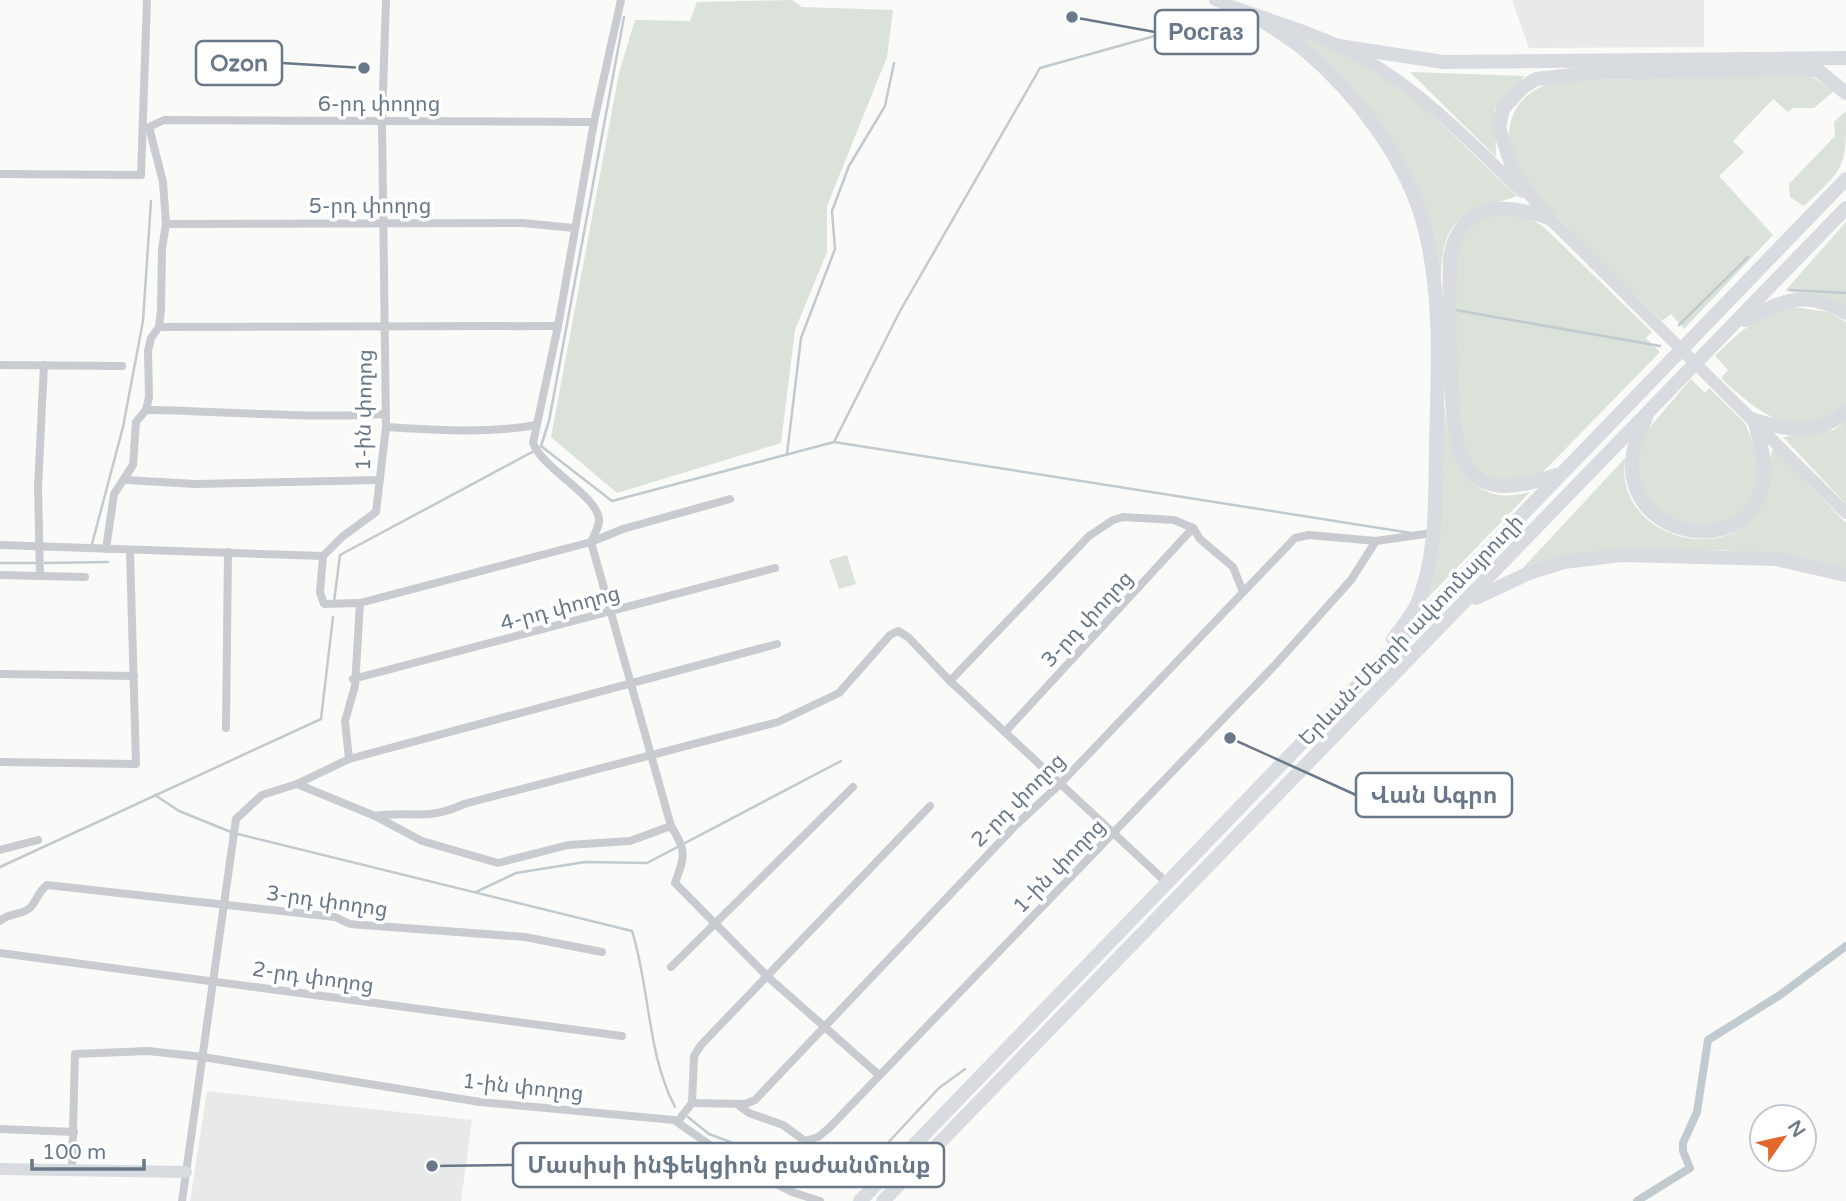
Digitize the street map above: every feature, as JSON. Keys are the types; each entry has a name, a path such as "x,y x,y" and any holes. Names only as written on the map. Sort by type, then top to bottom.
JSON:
{"highway":[{"path":"1254,15 1306,51 1372,123 1400,169 1424,228 1431,261 1437,353 1432,533 1426,577 1416,607 1392,641 1385,657"},
{"path":"1339,46 1443,62 1846,58"},
{"path":"1550,219 1515,175 1499,128 1503,109 1521,89 1536,79 1591,73 1800,69 1819,72 1846,93"},
{"path":"1835,190 1846,170"},
{"name":"Երևան-Մեղրի ավտոմայրուղի","path":"860,1201 1846,179"},
{"path":"1550,219 1522,210 1499,208 1479,213 1457,233 1450,257 1451,392 1454,440 1460,456 1482,480 1496,486 1524,487 1561,473"},
{"name":"Երևան-Մեղրի ավտոմայրուղի","path":"883,1201 1169,903 1465,603 1846,208"},
{"path":"1731,327 1770,306 1800,298 1812,298 1846,313"},
{"path":"1648,412 1633,452 1636,486 1657,519 1699,532 1734,524 1754,507 1759,496 1764,461 1754,420 1792,430 1814,428 1846,411"},
{"path":"1465,603 1528,573 1564,562 1621,555 1776,559 1846,575"}],"main road":[{"path":"1215,0 1339,46 1408,87 1550,219 1846,513"},
{"path":"0,1169 186,1172"}],"street":[{"path":"0,174 141,176 146,127 147,0"},
{"name":"1-ին փողոց","path":"323,556 342,537 376,512 380,480 386,427 382,122 386,0"},
{"path":"621,0 594,122 558,326 533,443 536,453 597,512 599,522 591,542 650,756 671,826 681,842 684,854 675,883 768,977 879,1075"},
{"name":"6-րդ փողոց","path":"146,127 164,120 594,122"},
{"path":"106,549 114,494 126,480 133,465 136,422 146,410 149,397 148,351 151,338 159,327 166,224 163,182 146,127"},
{"name":"5-րդ փողոց","path":"166,224 523,223 574,228"},
{"path":"159,327 558,326"},
{"path":"0,365 122,366"},
{"path":"40,576 44,365"},
{"path":"146,410 261,412 333,417 385,414"},
{"path":"386,427 437,431 536,425"},
{"path":"126,480 195,484 380,480"},
{"path":"0,545 323,556 320,592 324,604 360,603 591,542 623,529 730,499"},
{"path":"950,681 1081,544 1113,520 1174,520 1193,528 1200,539 1233,567 1243,592"},
{"name":"3-րդ փողոց","path":"1005,732 1193,528"},
{"name":"2-րդ փողոց","path":"691,1103 737,1104 755,1100 1016,825 1060,784 1295,538 1309,535 1376,541 1432,533"},
{"name":"1-ին փողոց","path":"737,1104 749,1113 783,1125 805,1141 818,1137 829,1128 1115,833 1329,606 1376,541"},
{"path":"0,762 136,764 130,551"},
{"path":"226,729 228,552"},
{"name":"4-րդ փողոց","path":"354,679 775,568"},
{"path":"0,575 85,577"},
{"path":"349,759 345,721 355,686 360,603"},
{"path":"375,816 420,817 444,814 464,804 778,722 839,693 890,635 898,631 908,637 950,681 1167,882"},
{"path":"182,1201 231,838 236,819 262,795 297,784 349,759 777,644"},
{"path":"0,674 134,676"},
{"path":"297,784 375,816 422,841 498,863 568,845 630,841 671,826"},
{"path":"671,967 853,787"},
{"path":"820,1201 792,1192 743,1168 678,1121 691,1103 694,1056 701,1045 930,806"},
{"path":"0,850 38,840"},
{"name":"3-րդ փողոց","path":"0,921 9,914 23,912 32,907 37,893 47,885 334,917 350,924 525,937 602,952"},
{"name":"2-րդ փողոց","path":"0,953 622,1036"},
{"name":"1-ին փողոց","path":"74,1132 75,1054 148,1051 203,1057 480,1102 678,1121"},
{"path":"0,1129 74,1132 72,1170"}],"shaded area":[{"path":"792,0 802,7 893,10 887,57 827,206 827,252 795,330 781,443 617,493 551,437 619,73 635,20 690,21 697,2"},
{"path":"1512,0 1704,0 1704,47 1529,48"},
{"path":"1287,30 1352,55 1403,87 1517,196 1466,214 1458,220 1447,238 1441,275 1442,378 1450,440 1460,466 1476,485 1499,495 1530,492 1417,609 1428,578 1435,291 1404,169"},
{"path":"1410,72 1525,76 1495,109 1496,157"},
{"path":"1803,75 1816,79 1834,91 1814,108 1793,108 1788,112 1773,99 1733,141 1744,152 1719,176 1773,235 1684,329 1671,314 1662,321 1578,239 1527,186 1512,154 1509,139 1513,114 1529,94 1556,81"},
{"path":"1846,111 1841,165 1828,183 1804,206 1790,197 1789,184 1835,136 1834,122"},
{"path":"1489,214 1530,218 1545,228 1652,332 1646,338 1660,352 1540,475 1499,481 1474,469 1466,455 1454,393 1455,258 1465,227"},
{"path":"1846,222 1846,306 1825,296 1785,291"},
{"path":"1794,307 1828,312 1846,322 1846,405 1829,418 1813,424 1796,425 1764,413 1721,378 1728,370 1715,356 1751,324"},
{"path":"1691,379 1705,393 1709,388 1745,423 1760,460 1757,491 1739,515 1724,523 1696,528 1658,512 1642,489 1636,459 1643,435"},
{"path":"1846,420 1846,504 1783,437 1834,430"},
{"path":"1773,447 1846,523 1846,569 1804,559 1725,550 1566,555 1522,569 1626,457 1625,482 1634,504 1649,521 1670,533 1692,539 1716,538 1737,530 1760,507"},
{"path":"847,555 856,584 839,589 829,560"},
{"path":"207,1091 472,1120 461,1201 190,1201"}],"waterway":[{"path":"541,446 549,421 624,17"},
{"path":"541,446 612,501 834,442 900,311 1040,68 1187,27"},
{"path":"787,454 801,338 835,249 832,211 849,166 885,106 894,63"},
{"path":"92,544 123,427 143,321 151,201"},
{"path":"1679,325 1748,257"},
{"path":"1790,290 1846,293"},
{"path":"1455,310 1660,346"},
{"path":"834,442 1411,533"},
{"path":"334,602 340,555 536,450"},
{"path":"45,563 108,562"},
{"path":"0,563 38,563"},
{"path":"0,867 321,719 333,617"},
{"path":"476,892 516,873 585,862 647,863 841,761"},
{"path":"155,795 179,811 231,832"},
{"path":"238,834 632,931 659,1065 675,1107"},
{"path":"1637,1201 1690,1168 1683,1151 1683,1143 1697,1112 1708,1040 1780,995 1846,946"},
{"path":"688,1117 709,1134 749,1149 819,1172 850,1173 884,1147 939,1088 965,1069"}],"place":[{"name":"Росгаз","path":"1072,17"},
{"name":"Ozon","path":"364,68"},
{"name":"Վան Ագրո","path":"1230,738"},
{"name":"Մասիսի ինֆեկցիոն բաժանմունք","path":"432,1166"}]}
